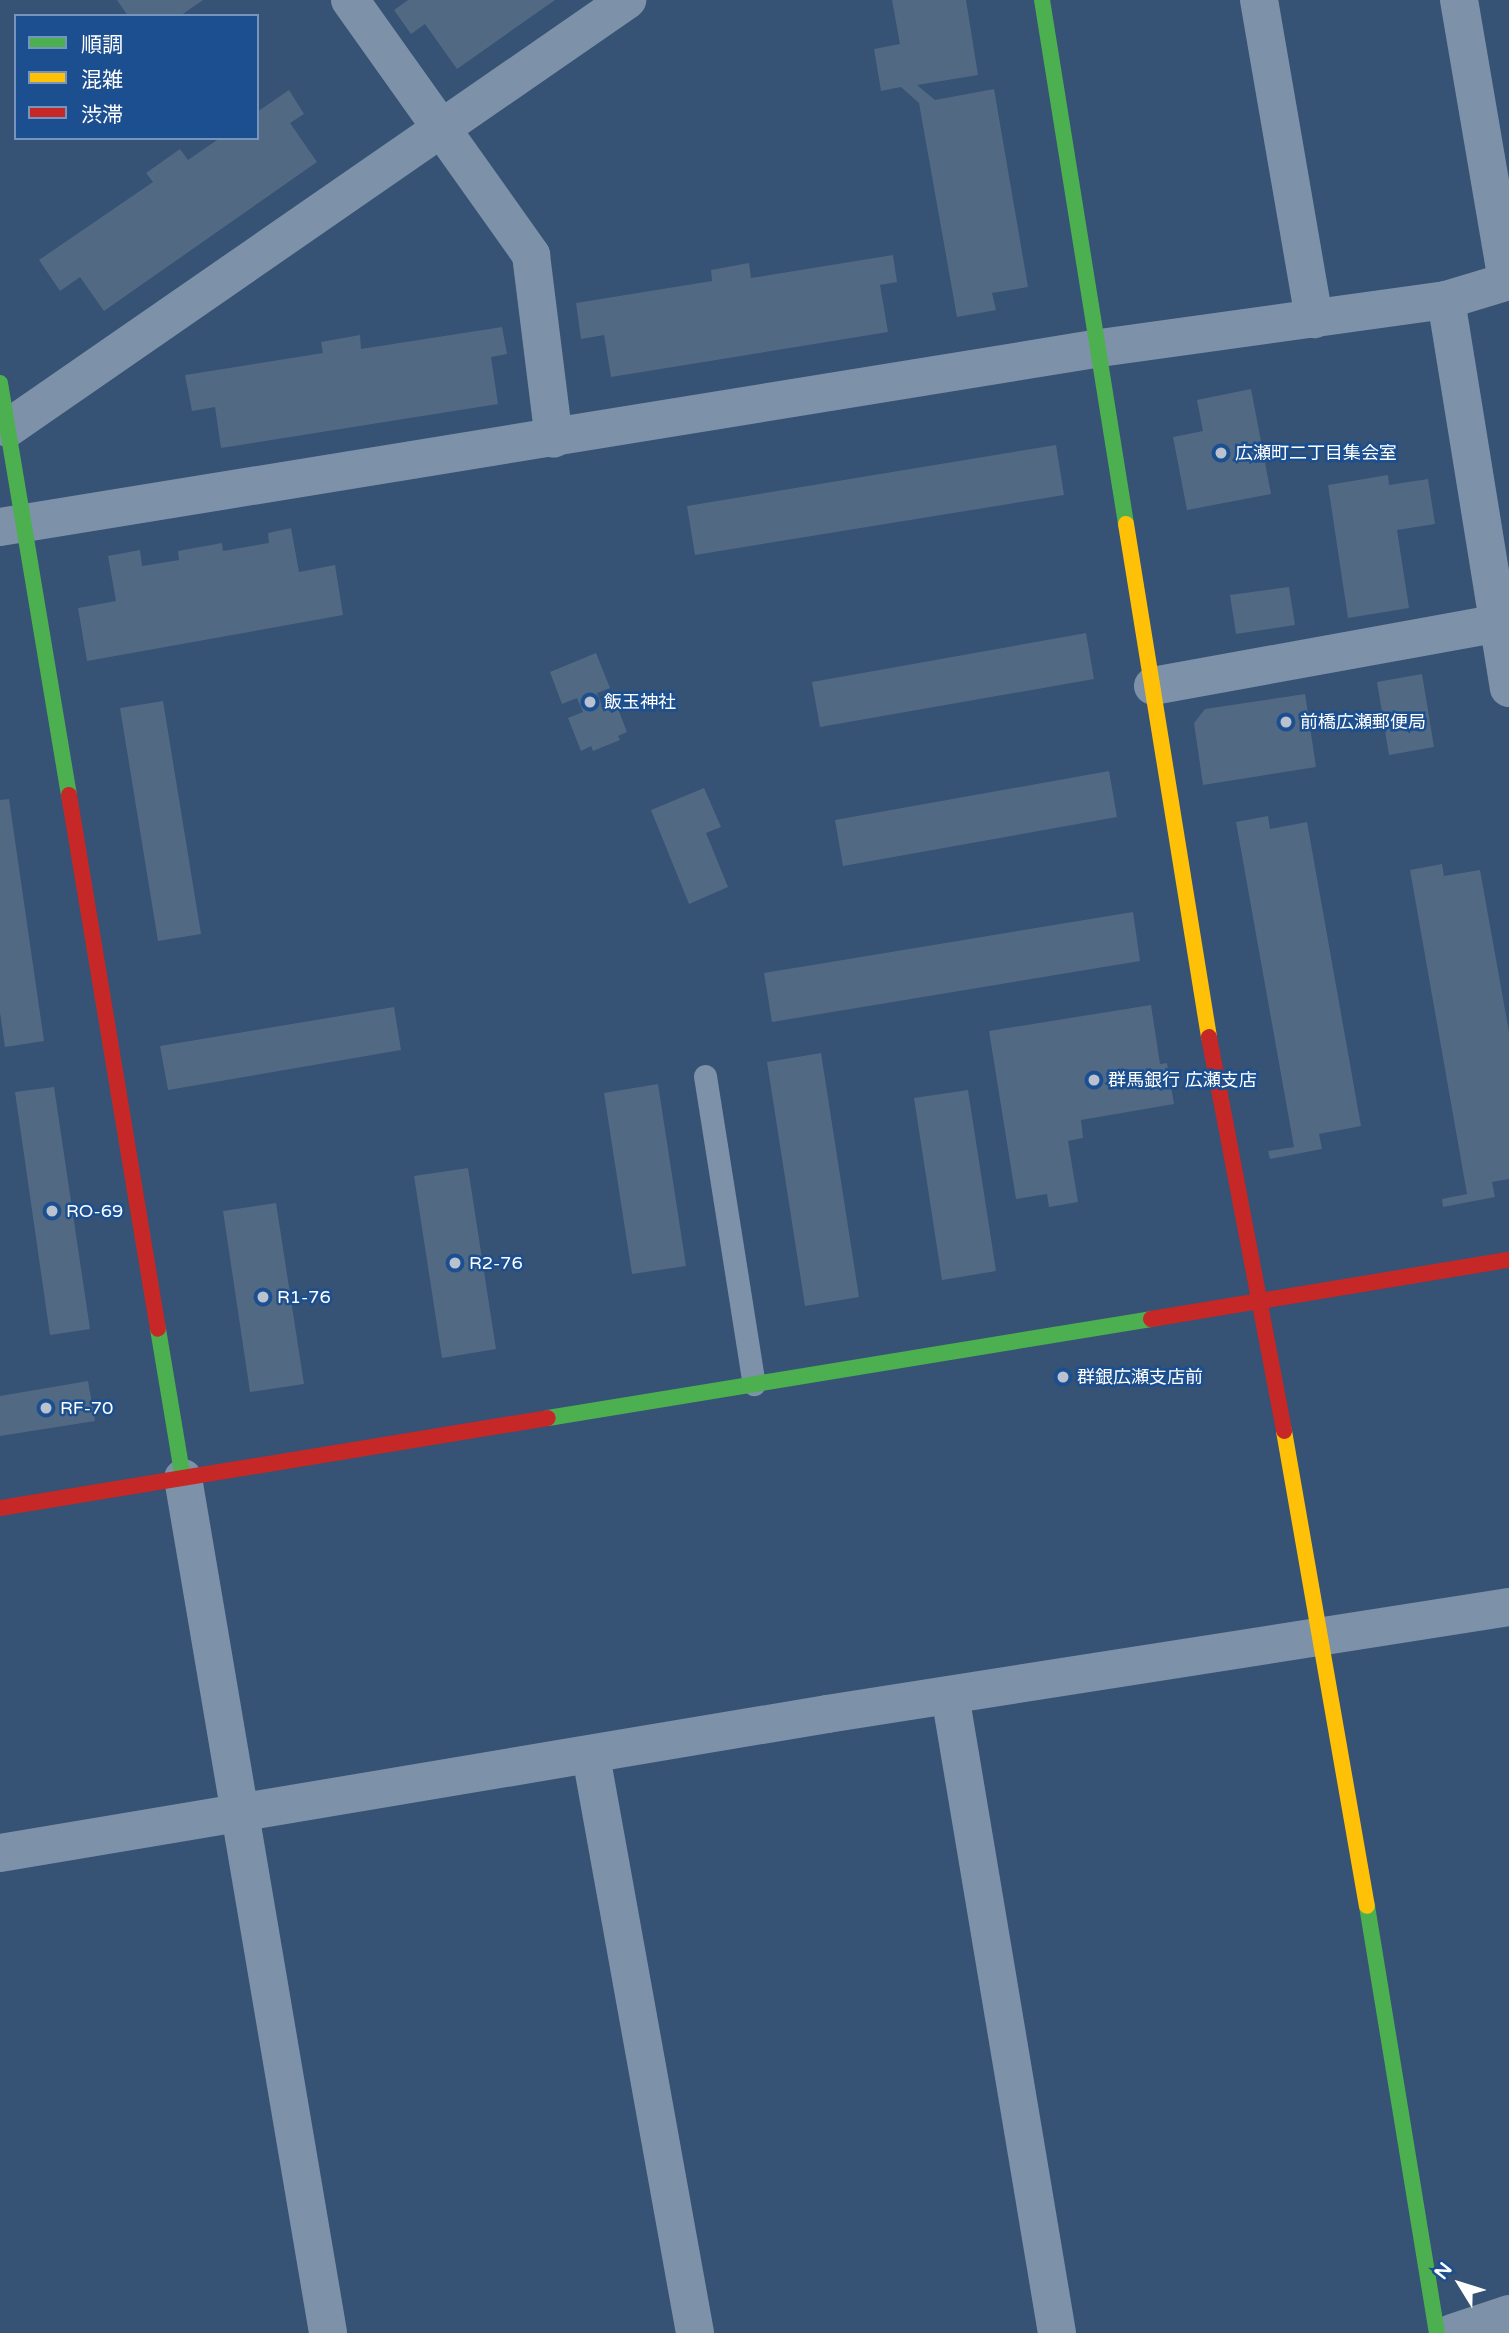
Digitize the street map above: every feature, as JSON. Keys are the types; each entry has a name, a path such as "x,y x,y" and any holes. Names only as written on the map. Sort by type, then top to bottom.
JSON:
{"street":[{"path":"350,0 531,256 554,439"},
{"path":"8,428 627,0"},
{"path":"1042,0 1208,1032 1323,1638 1437,2333"},
{"path":"1259,0 1314,319"},
{"path":"12,525 554,439 1100,348 1446,300 1508,281 1459,0"},
{"path":"1446,300 1509,688"},
{"path":"0,383 8,428 12,525 183,1478 328,2333"},
{"path":"1153,686 1498,623"},
{"path":"0,1508 1509,1260"},
{"path":"0,1853 950,1695 1323,1638 1509,1606"},
{"path":"950,1695 1057,2333"},
{"path":"591,1756 695,2333"},
{"path":"1452,2333 1509,2314"}],"lane":[{"path":"705,1076 754,1384"}],"building":[{"path":"117,0 203,0 183,14 127,14"},
{"path":"408,0 555,0 457,69 425,24 411,34 394,10"},
{"path":"892,0 966,0 978,75 917,85 935,100 994,89 1028,287 992,293 996,310 957,317 919,103 901,87 881,91 874,49 900,44"},
{"path":"289,90 304,114 290,123 317,162 104,311 80,277 60,291 39,260 153,182 146,173 180,149 188,160 217,140 259,140 259,111"},
{"path":"893,255 897,282 880,285 888,332 611,377 604,335 581,339 576,303 712,281 711,270 749,263 751,278"},
{"path":"502,327 507,354 491,357 498,404 221,448 215,407 192,411 185,375 323,353 321,342 360,335 361,349"},
{"path":"1251,389 1271,494 1187,510 1173,437 1203,431 1197,400"},
{"path":"1056,445 1064,495 695,555 687,506"},
{"path":"1388,475 1389,485 1428,479 1435,524 1397,530 1409,608 1348,618 1328,485"},
{"path":"291,528 299,572 335,565 343,615 87,661 78,608 116,601 108,556 140,550 142,566 179,560 178,551 222,543 223,551 269,543 268,533"},
{"path":"1289,587 1295,625 1236,634 1230,595"},
{"path":"1086,633 1094,679 820,727 812,682"},
{"name":"飯玉神社","path":"596,653 610,688 597,693 602,706 615,701 627,732 618,736 620,740 593,751 591,746 581,751 568,718 583,712 577,698 562,704 550,672"},
{"path":"1422,674 1434,747 1389,755 1377,682"},
{"path":"1305,694 1316,767 1203,785 1194,723 1205,709"},
{"path":"163,701 201,934 158,941 120,708"},
{"path":"1109,771 1117,817 843,866 835,820"},
{"path":"704,788 721,827 706,833 728,887 689,904 651,810"},
{"path":"9,799 44,1041 5,1047 0,1012 0,800"},
{"path":"1268,816 1270,829 1307,822 1361,1126 1319,1134 1322,1149 1270,1159 1268,1151 1294,1147 1236,822"},
{"path":"1442,864 1444,876 1480,870 1509,1032 1509,1179 1492,1182 1495,1197 1443,1207 1442,1199 1467,1194 1410,870"},
{"path":"1133,912 1140,961 772,1022 764,973"},
{"path":"1151,1005 1160,1064 1167,1063 1174,1104 1081,1120 1083,1138 1068,1141 1078,1202 1049,1207 1047,1194 1016,1199 989,1031"},
{"path":"394,1007 401,1050 168,1090 160,1046"},
{"path":"821,1053 859,1297 805,1306 767,1062"},
{"path":"658,1084 686,1266 632,1274 604,1093"},
{"name":"RO-69","path":"54,1087 90,1329 50,1335 15,1092"},
{"path":"968,1090 996,1271 942,1280 914,1098"},
{"name":"R2-76","path":"468,1168 496,1349 442,1358 414,1176"},
{"name":"R1-76","path":"276,1203 304,1384 250,1392 223,1211"},
{"name":"RF-70","path":"88,1381 95,1421 0,1436 0,1396"}],"traffic: fast":[{"path":"1042,0 1126,524"},
{"path":"0,383 69,795"},
{"path":"548,1418 1151,1319"},
{"path":"158,1329 183,1478"},
{"path":"1367,1906 1437,2333"}],"traffic: slow":[{"path":"1126,524 1209,1037"},
{"path":"1284,1431 1367,1906"}],"traffic: jam":[{"path":"69,795 158,1329"},
{"path":"1209,1037 1284,1431"},
{"path":"1151,1319 1509,1260"},
{"path":"0,1508 548,1418"}],"place":[{"name":"広瀬町二丁目集会室","path":"1221,453"},
{"name":"飯玉神社","path":"590,702"},
{"name":"前橋広瀬郵便局","path":"1286,722"},
{"name":"群馬銀行 広瀬支店","path":"1094,1080"},
{"name":"RO-69","path":"52,1211"},
{"name":"R2-76","path":"455,1263"},
{"name":"R1-76","path":"263,1297"},
{"name":"群銀広瀬支店前","path":"1063,1377"},
{"name":"RF-70","path":"46,1408"}]}
